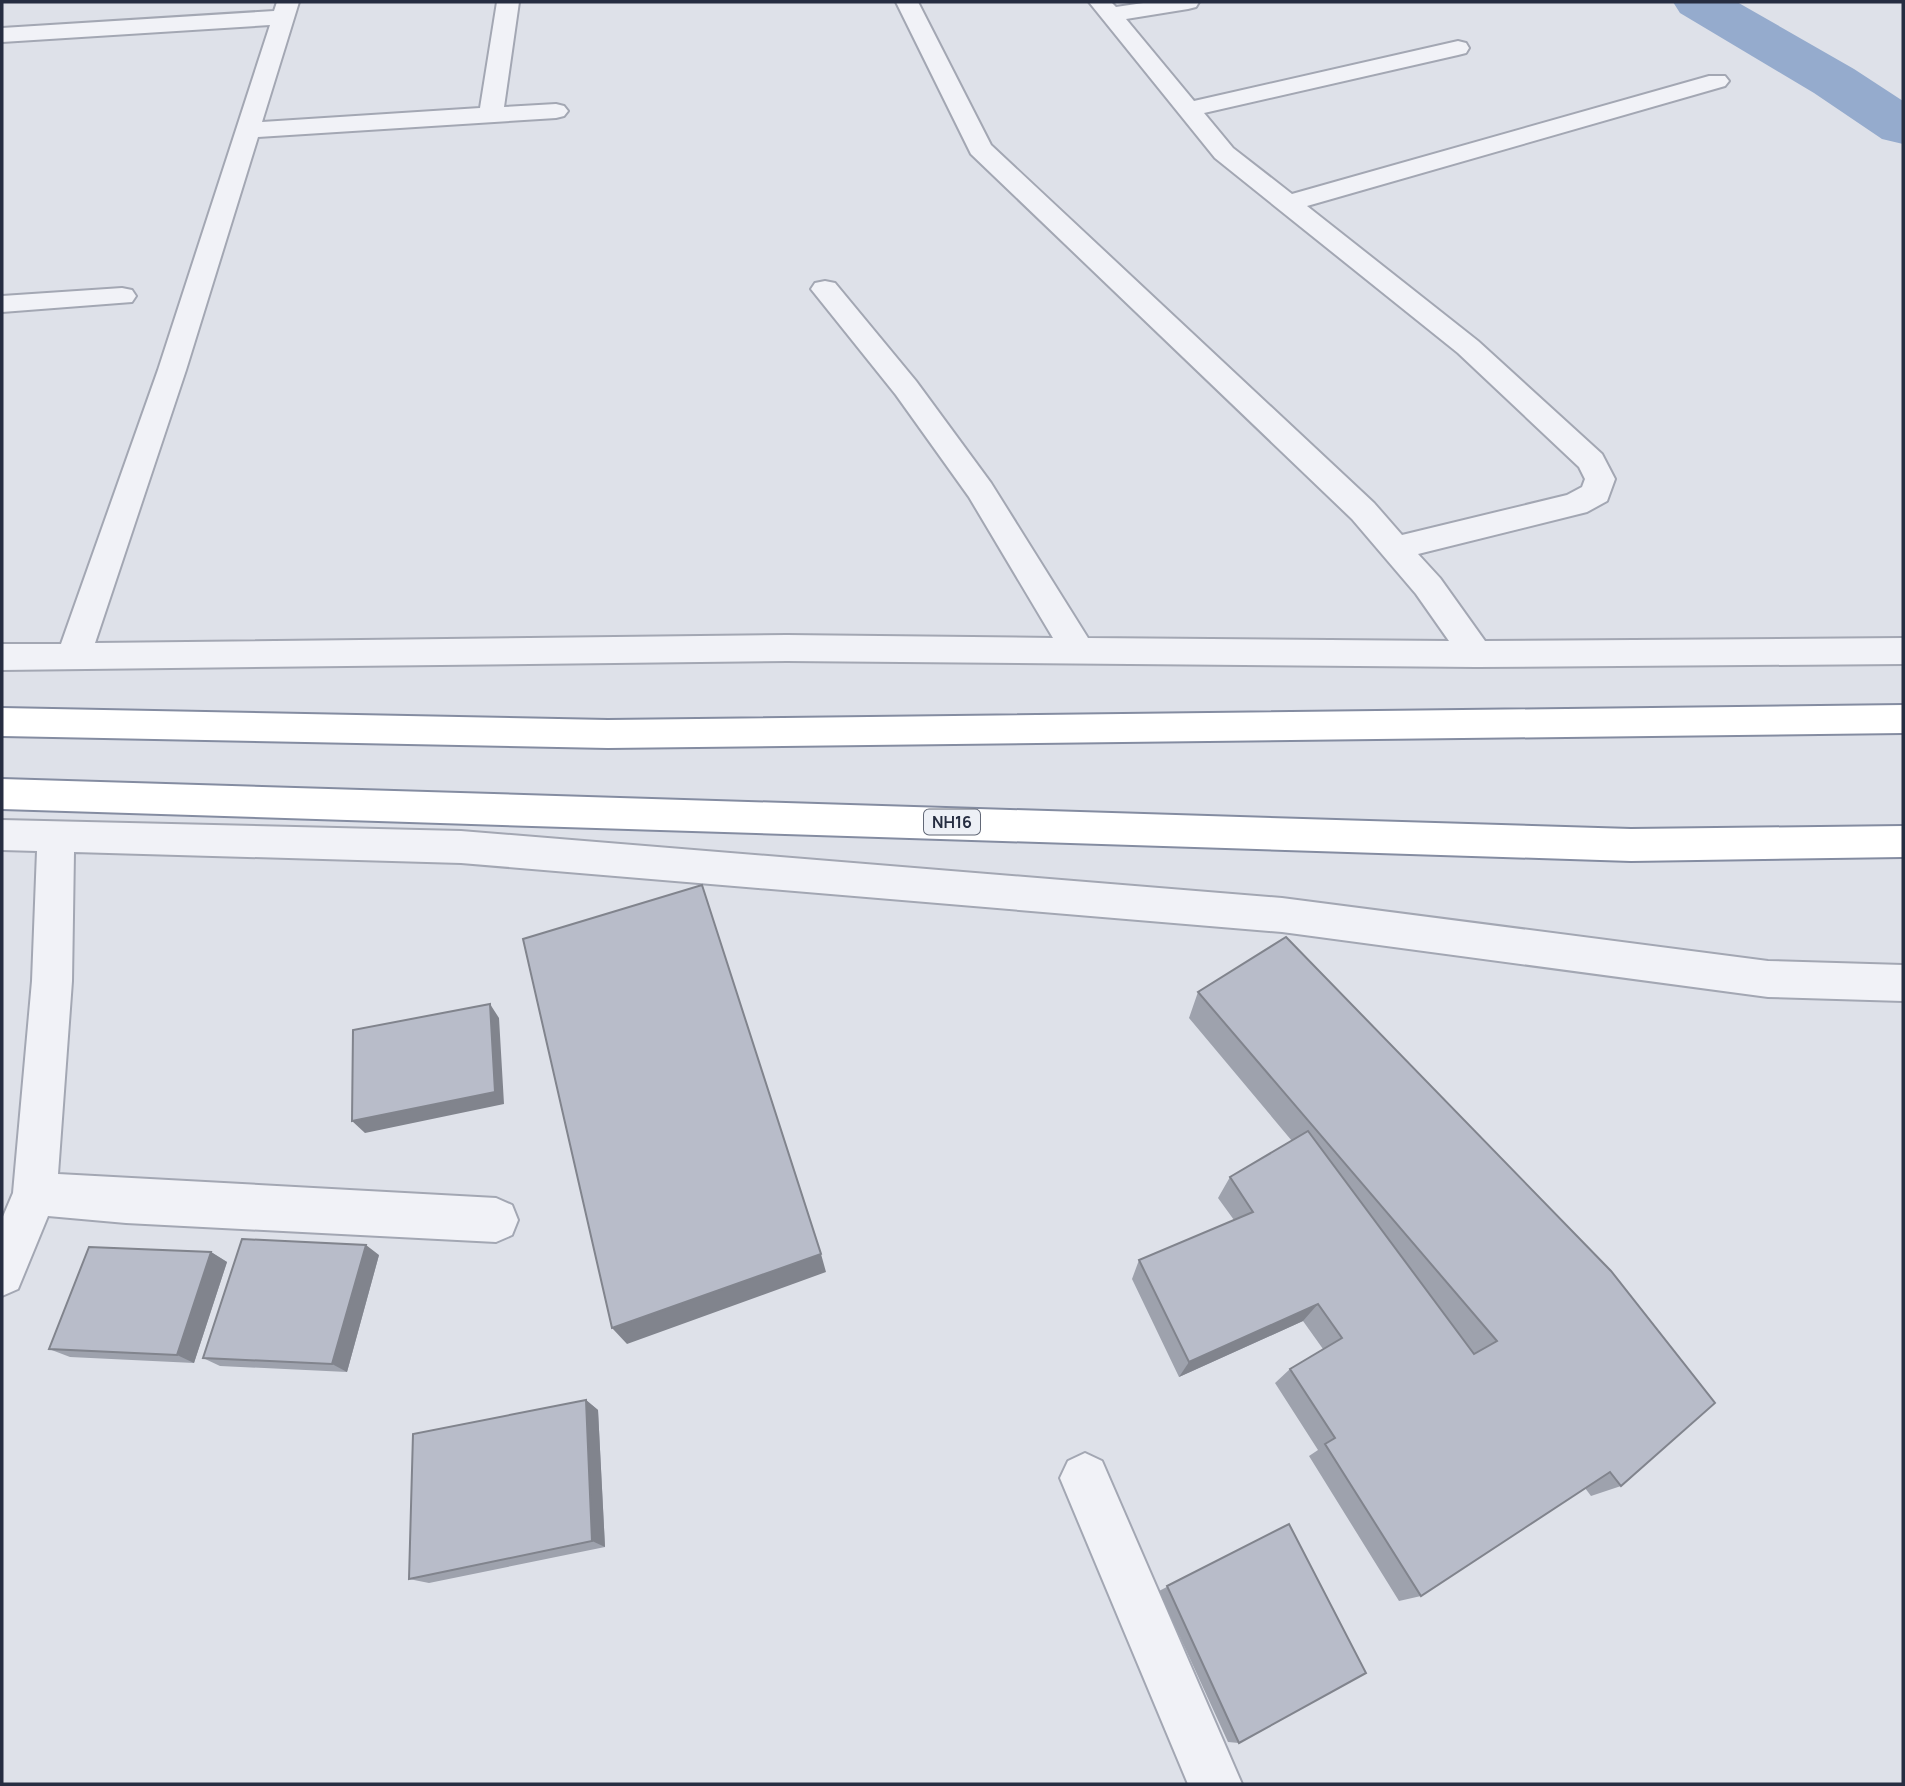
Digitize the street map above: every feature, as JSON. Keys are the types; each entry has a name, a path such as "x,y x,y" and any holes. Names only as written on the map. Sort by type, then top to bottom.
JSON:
{"highway":[{"path":"2,722 608,734 1903,719"},
{"name":"NH16","path":"2,794 1631,845 1903,842"}],"street":[{"path":"491,115 508,2"},
{"path":"907,2 980,149 1363,511 1427,586 1476,654"},
{"path":"1105,8 1188,2"},
{"path":"1105,8 1224,153 1468,347 1591,461 1600,479 1596,493 1576,504 1395,548"},
{"path":"2,35 286,9 172,370 72,657"},
{"path":"1188,110 1458,48"},
{"path":"1286,204 1717,81"},
{"path":"249,130 556,111"},
{"path":"825,289 906,388 980,489 1077,649"},
{"path":"2,335 8,304 122,296"},
{"path":"2,657 482,650 1077,649 1476,654 1903,650"},
{"path":"2,835 474,848 1282,915 1768,979 1903,983"},
{"path":"2,1273 35,1194 52,981 56,837"},
{"path":"35,1194 496,1220"},
{"path":"1085,1478 1215,1784"}],"building":[{"path":"702,885 821,1254 612,1328 523,939"},
{"path":"1286,937 1611,1271 1715,1403 1621,1486 1610,1472 1421,1596 1325,1444 1335,1438 1290,1369 1342,1338 1318,1304 1189,1362 1139,1260 1253,1212 1230,1177 1308,1131 1474,1354 1497,1341 1198,992"},
{"path":"490,1004 495,1092 352,1121 353,1030"},
{"path":"242,1239 366,1245 332,1364 203,1358"},
{"path":"89,1247 211,1252 177,1355 49,1349"},
{"path":"586,1400 592,1541 409,1579 413,1434"},
{"path":"1289,1524 1366,1673 1239,1743 1167,1586"}],"waterway":[{"path":"1699,2 1834,81 1903,127"}]}
